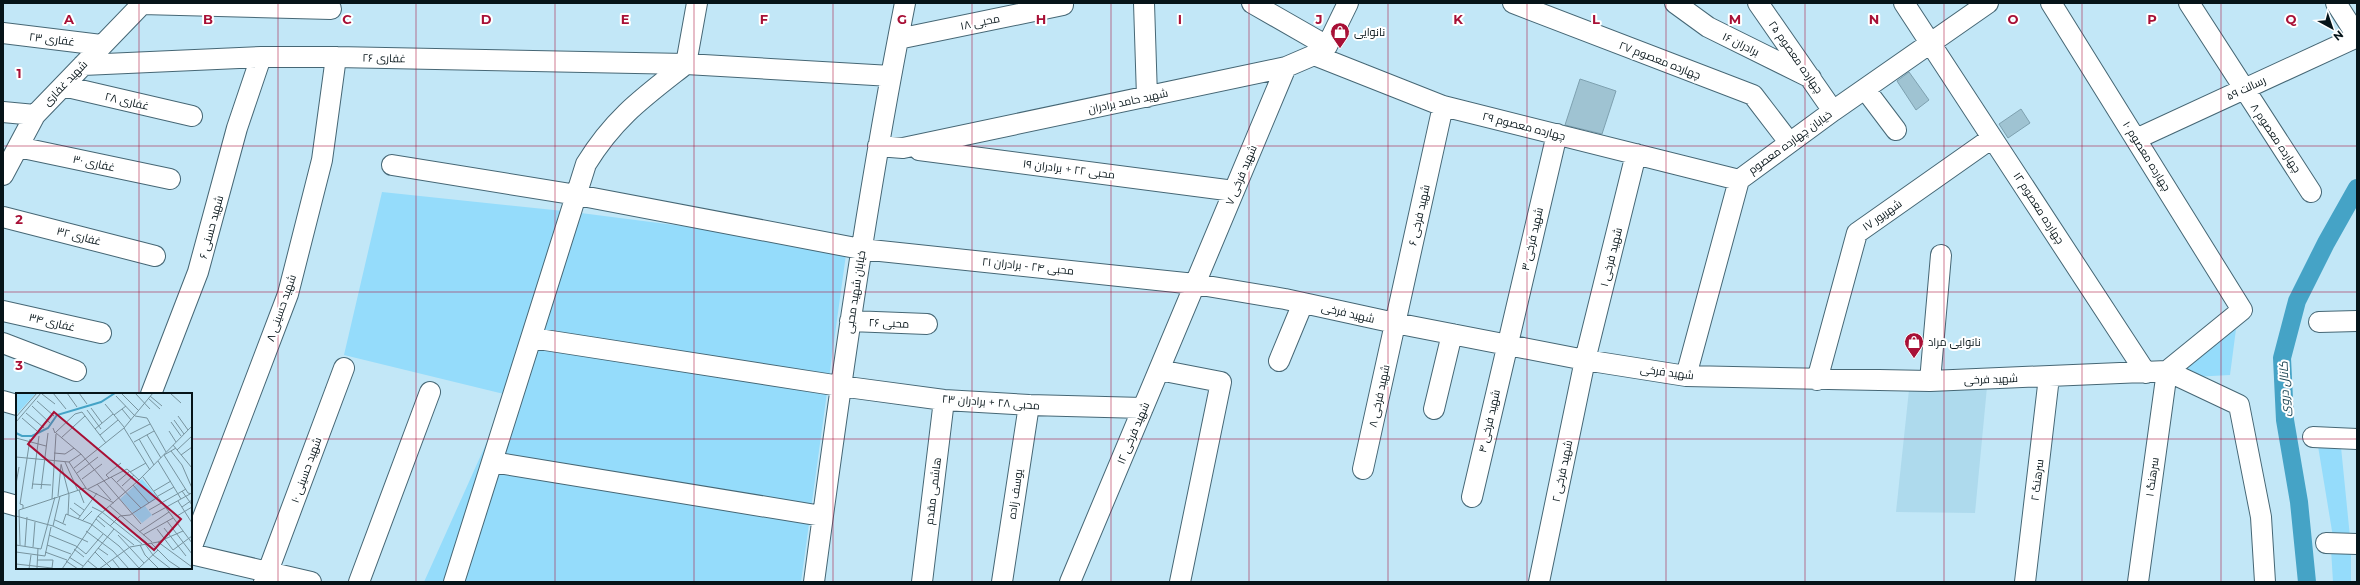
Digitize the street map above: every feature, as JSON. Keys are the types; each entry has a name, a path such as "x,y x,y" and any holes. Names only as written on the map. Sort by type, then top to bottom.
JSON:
{"street":[{"path":"454,582 586,164 602,139 628,109 686,64 697,3"},
{"name":"خیابان شهید محبی","path":"814,582 850,321 890,76 905,3"},
{"path":"1144,3 1147,97"},
{"name":"چهارده معصوم ۲۹","path":"1252,3 1320,50 1443,106 1739,180"},
{"path":"1320,50 1348,3"},
{"name":"چهارده معصوم ۲۷","path":"1513,3 1753,95 1789,142"},
{"name":"برادران ۱۶","path":"1675,3 1708,28 1811,78"},
{"name":"چهارده معصوم ۲۵","path":"1758,3 1833,111"},
{"name":"چهارده معصوم ۱۲","path":"1904,3 2146,372"},
{"name":"خیابان چهارده معصوم","path":"1686,376 1739,180 1789,142 1931,44 1965,10 1988,3"},
{"name":"چهارده معصوم ۱۰","path":"2051,3 2242,310 2167,371"},
{"name":"چهارده معصوم ۸","path":"2189,3 2243,89 2311,192"},
{"path":"2336,3 2357,37"},
{"path":"142,4 331,9"},
{"name":"شهید غفاری","path":"3,175 35,115 142,4"},
{"name":"محبی ۱۸","path":"898,39 1063,5"},
{"name":"غفاری ۲۳","path":"3,33 102,45"},
{"name":"رسالت ۵۹","path":"2136,139 2357,37"},
{"name":"شهید حامد برادران","path":"878,146 903,148 1286,67 1320,50"},
{"name":"غفاری ۲۶","path":"83,65 261,57 336,57 686,64 890,76"},
{"name":"شهید حسنی ۶","path":"151,393 198,272 237,128 261,57"},
{"name":"شهید حسینی ۸","path":"192,546 288,294 322,160 336,57"},
{"name":"شهید فرخی ۷","path":"1196,284 1286,67"},
{"name":"غفاری ۲۸","path":"63,86 192,116"},
{"path":"1865,89 1896,130"},
{"name":"شهید فرخی ۶","path":"1395,324 1443,106"},
{"path":"3,112 35,115"},
{"name":"شهید فرخی ۳","path":"1507,345 1557,134"},
{"name":"۱۷ شهریور","path":"1817,380 1856,234 1992,138"},
{"name":"غفاری ۳۰","path":"18,147 170,180"},
{"name":"محبی ۲۲ + برادران ۱۹","path":"903,148 1234,191"},
{"name":"شهید فرخی ۱","path":"1585,360 1636,154"},
{"name":"محبی ۲۴ - برادران ۲۱","path":"392,165 577,195 862,249 1196,284"},
{"name":"غفاری ۳۲","path":"3,217 155,256"},
{"path":"1930,381 1941,255"},
{"name":"شهید فرخی","path":"1196,284 1303,303 1395,324 1585,360 1686,376 1817,380 1930,381 2167,371"},
{"name":"شهید فرخی ۱۲","path":"1070,582 1196,284"},
{"path":"1279,361 1303,303"},
{"name":"غفاری ۳۴","path":"3,311 101,333"},
{"name":"محبی ۲۶","path":"850,321 927,324"},
{"path":"2319,322 2357,321"},
{"name":"شهید فرخی ۸","path":"1363,469 1395,324"},
{"path":"1434,409 1452,334"},
{"name":"محبی ۲۸ + برادران ۲۳","path":"532,338 840,386 944,400 1029,405 1143,408"},
{"path":"3,343 76,371"},
{"name":"شهید فرخی ۴","path":"1472,497 1507,345"},
{"name":"شهید فرخی ۲","path":"1539,582 1585,360"},
{"name":"شهید حسینی ۱۰","path":"266,577 344,368"},
{"path":"1159,370 1221,382 1180,582"},
{"path":"2167,371 2239,405 2261,517 2265,582"},
{"name":"سرهنگ ۱","path":"2138,582 2167,371"},
{"name":"سرهنگ ۲","path":"2025,582 2049,377"},
{"path":"359,582 430,392"},
{"name":"هاشمی مقدم","path":"922,582 944,400"},
{"path":"3,402 16,405"},
{"name":"یوسف زاده","path":"1002,582 1029,405"},
{"path":"2313,437 2357,438"},
{"path":"492,462 822,516"},
{"path":"3,502 16,506"},
{"path":"2326,543 2357,544"},
{"path":"192,554 266,577 311,582"}],"shaded area":[{"path":"382,192 573,212 847,247 801,582 424,582 508,395 344,355"},
{"path":"2236,329 2230,375 2193,377 2186,366"},
{"path":"1987,387 1975,513 1896,512 1909,390"},
{"path":"2318,446 2341,447 2350,537 2333,537"},
{"path":"2331,549 2351,549 2351,582 2333,582"}],"building":[{"path":"1909,72 1929,100 1916,110 1897,81"},
{"path":"1580,79 1616,91 1602,134 1565,125"},
{"path":"2021,109 2030,123 2008,138 1999,124"}],"waterway":[{"name":"کانال دروی","path":"2307,582 2299,502 2285,420 2282,358 2297,301 2326,243 2357,188"}],"place":[{"name":"نانوایی","path":"1340,49"},
{"name":"نانوایی مراد","path":"1914,359"}]}
